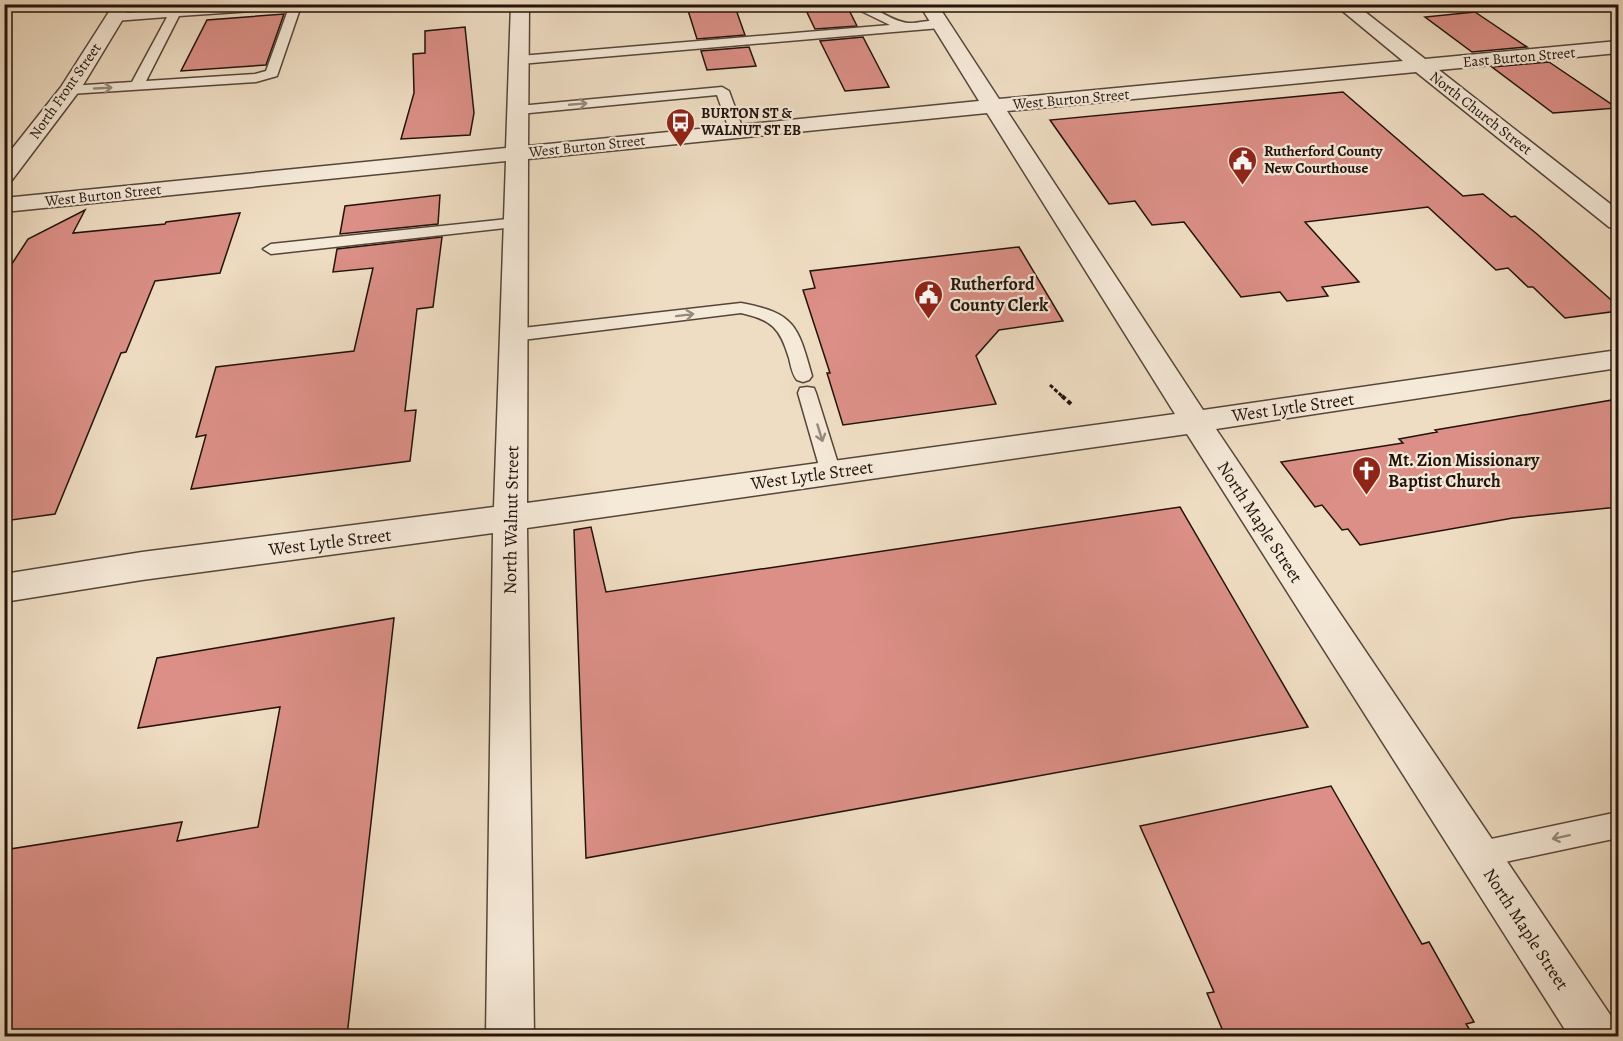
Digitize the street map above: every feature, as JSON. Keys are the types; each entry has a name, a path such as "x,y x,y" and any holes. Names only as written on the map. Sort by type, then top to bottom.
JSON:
{"street":[{"name":"North Walnut Street","path":"510,1036 510,518 519,153 520,4"},
{"name":"North Church Street","path":"1342,4 1618,222"},
{"name":"North Front Street","path":"4,175 70,90 119,11"},
{"name":"North Maple Street","path":"925,18 993,106 1195,422 1596,1036"},
{"name":"East Burton Street","path":"1420,66 1618,47"},
{"name":"West Burton Street","path":"4,205 993,106 1420,66"},
{"name":"West Lytle Street","path":"4,588 142,566 510,518 1195,422 1618,358"}],"lane":[{"path":"859,4 862,8 925,18"},
{"path":"70,90 256,78 272,73 294,9 285,5 174,14 119,11"},
{"path":"137,86 174,14"},
{"path":"520,60 925,18"},
{"path":"519,110 722,91 737,132"},
{"path":"271,249 517,223"},
{"path":"514,335 741,308 763,311 784,322 793,342 831,473"},
{"path":"1478,855 1618,825"}],"path":[{"path":"1050,385 1071,404"}],"building":[{"path":"686,4 734,4 745,35 697,39"},
{"path":"803,4 846,4 857,26 815,29"},
{"path":"1475,12 1527,47 1472,52 1425,17"},
{"path":"284,14 266,65 181,71 207,20"},
{"path":"465,27 474,113 470,135 401,139 414,93 413,54 425,53 425,31"},
{"path":"863,37 889,87 845,91 820,41"},
{"path":"749,47 756,66 707,70 701,51"},
{"path":"1549,62 1617,108 1553,113 1492,67"},
{"path":"1343,92 1463,196 1483,194 1511,217 1515,216 1618,306 1618,311 1565,318 1533,287 1528,287 1508,268 1496,270 1428,207 1305,222 1359,282 1322,287 1328,296 1287,301 1280,292 1241,297 1184,222 1152,225 1135,201 1109,204 1050,120"},
{"path":"440,195 438,224 340,234 345,206"},
{"path":"85,210 73,233 165,224 166,222 240,213 220,273 155,281 126,352 121,353 55,514 4,521 4,276 28,239"},
{"path":"442,237 433,307 417,309 405,411 416,410 410,461 191,489 206,435 196,437 216,367 354,351 373,268 333,272 337,249"},
{"path":"1019,247 1063,321 999,330 976,356 996,404 843,425 827,373 830,373 803,290 815,288 810,271"},
{"path":"1618,399 1618,507 1513,518 1360,545 1348,529 1342,530 1322,505 1315,507 1281,462 1403,443 1399,439 1437,432 1435,430"},
{"path":"1180,507 1308,727 586,858 574,530 591,527 606,592"},
{"path":"394,618 347,1036 4,1036 4,850 182,822 177,841 258,827 280,707 138,728 157,658"},
{"path":"1331,786 1422,944 1429,942 1474,1022 1466,1024 1474,1036 1225,1036 1207,993 1214,992 1140,826"}],"place":[{"name":"BURTON ST & WALNUT ST EB","path":"680,148"},
{"name":"Rutherford County New Courthouse","path":"1243,186"},
{"name":"Rutherford County Clerk","path":"929,320"},
{"name":"Mt. Zion Missionary Baptist Church","path":"1367,496"}]}
